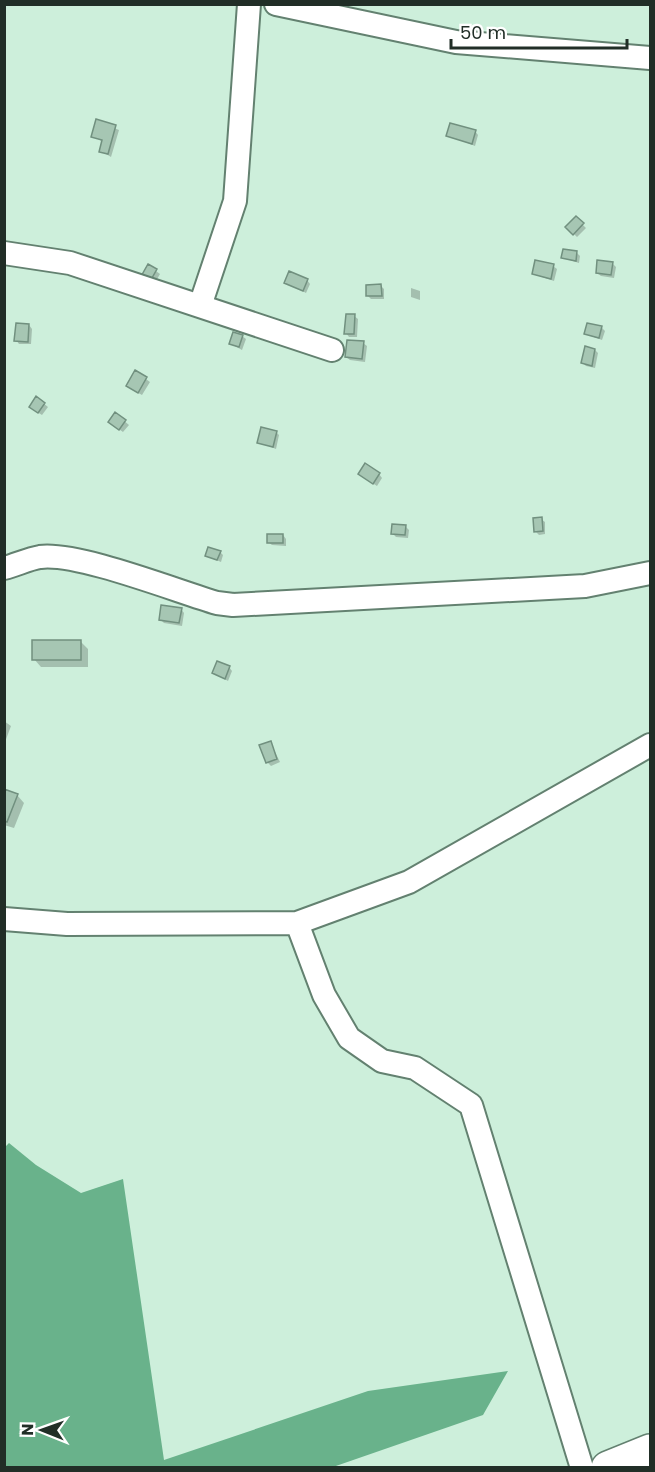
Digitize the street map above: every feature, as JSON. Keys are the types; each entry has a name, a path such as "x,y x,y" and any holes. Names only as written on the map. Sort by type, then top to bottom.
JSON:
{"main road":[{"path":"608,1467 651,1451"}],"street":[{"path":"200,306 235,201 249,4"},
{"path":"276,4 456,42 651,58"},
{"path":"4,253 70,263 332,350"},
{"path":"4,568 39,557 59,557 84,562 217,603 233,605 585,586 651,573"},
{"path":"4,919 67,924 297,923 409,882 651,745"},
{"path":"297,923 324,995 349,1038 382,1060 415,1068 471,1105 582,1467"}],"shaded area":[{"path":"9,1143 36,1165 81,1193 123,1179 164,1460 368,1391 508,1371 483,1415 333,1467 5,1467 4,1148"}],"building":[{"path":"96,119 116,125 108,154 99,152 102,140 91,137"},
{"path":"450,123 476,130 472,144 446,136"},
{"path":"576,216 584,223 573,235 565,227"},
{"path":"563,249 577,251 576,261 561,258"},
{"path":"535,260 554,264 551,279 532,274"},
{"path":"597,260 613,262 611,275 596,273"},
{"path":"148,264 157,269 148,285 139,280"},
{"path":"289,271 308,279 303,291 284,283"},
{"path":"381,284 382,296 366,296 366,285"},
{"path":"346,314 355,314 354,334 344,334"},
{"path":"16,323 29,324 28,342 14,341"},
{"path":"587,323 602,326 599,338 584,334"},
{"path":"233,332 243,335 239,347 229,344"},
{"path":"347,340 364,341 362,359 345,357"},
{"path":"585,346 595,349 592,366 581,363"},
{"path":"135,370 147,377 138,393 126,386"},
{"path":"36,396 45,403 38,413 29,407"},
{"path":"115,412 126,420 119,430 108,422"},
{"path":"261,427 277,431 273,447 257,443"},
{"path":"365,463 380,473 373,484 358,474"},
{"path":"542,517 543,531 534,532 533,518"},
{"path":"392,524 406,525 405,535 391,534"},
{"path":"267,534 283,534 283,543 267,543"},
{"path":"208,547 221,551 217,560 205,556"},
{"path":"161,605 182,608 179,623 159,620"},
{"path":"32,640 81,640 81,660 32,660"},
{"path":"217,661 230,666 225,679 212,673"},
{"path":"271,741 277,759 266,763 259,745"},
{"path":"4,789 18,794 7,822 4,821"}]}
